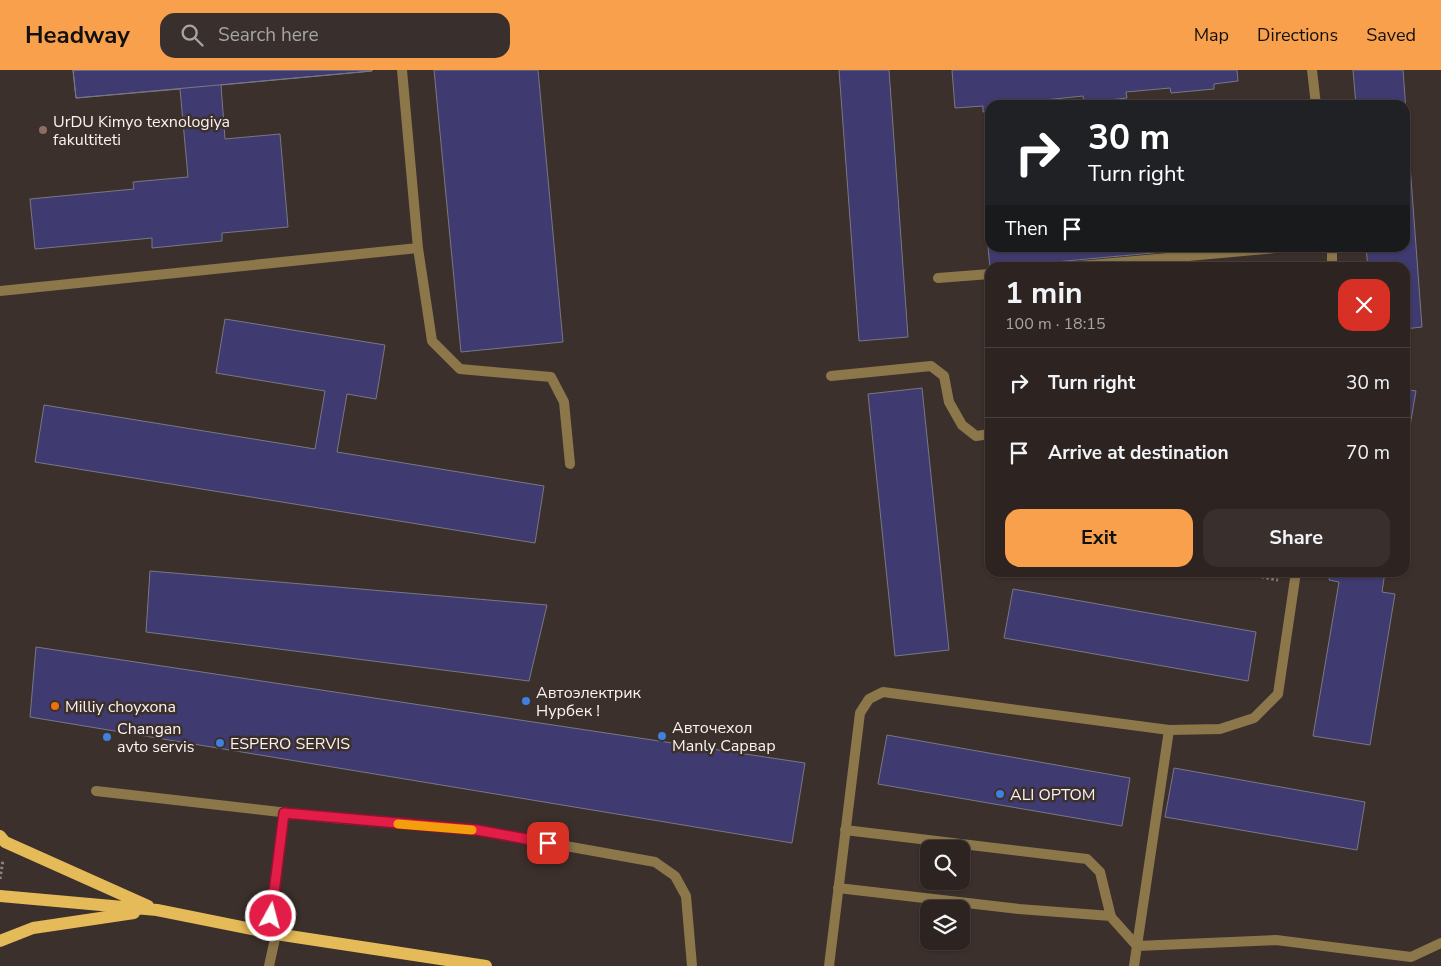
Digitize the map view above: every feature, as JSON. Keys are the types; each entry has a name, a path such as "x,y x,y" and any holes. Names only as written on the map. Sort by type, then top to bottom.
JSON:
{"main road":[{"path":"0,836 5,842 157,910"},
{"path":"0,896 157,910 272,934 486,966"},
{"path":"0,941 32,928 157,910"}],"lane":[{"path":"402,70 418,248 432,341 460,368 551,378 564,402 570,464"},
{"path":"1312,70 1315,100"},
{"path":"0,290 418,248"},
{"path":"1123,262 1232,252"},
{"path":"938,278 985,274"},
{"path":"830,376 931,366 944,376 949,402 962,426 976,436 985,435"},
{"path":"828,966 860,714 869,699 883,692 1169,730 1220,728 1254,718 1278,694 1295,577"},
{"path":"1134,966 1169,730"},
{"path":"96,791 284,813 477,830 655,862 675,876 686,896 692,966"},
{"path":"269,966 284,813"},
{"path":"845,830 1087,859 1100,872 1111,916 1137,946"},
{"path":"838,888 1018,909 1111,916"},
{"path":"1137,946 1276,940 1411,957 1441,943"}],"path":[{"path":"1263,577 1294,583"}],"building":[{"path":"73,70 372,71 221,85 225,139 280,134 288,227 222,233 222,241 152,248 152,238 35,249 30,199 134,189 133,182 188,177 180,89 76,98"},
{"path":"73,70 372,70 372,71 76,98"},
{"path":"434,70 538,70 563,342 461,352"},
{"path":"839,70 889,70 908,337 859,341"},
{"path":"952,70 1237,70 1238,81 1214,84 1214,89 1171,93 1170,88 1126,92 1127,98 1110,100 1084,100 1083,96 1044,100 985,100 985,112 983,112 983,106 955,108"},
{"path":"1353,70 1403,70 1405,100 1356,100"},
{"path":"1410,165 1422,327 1410,328 1410,262 1367,262 1366,252 1410,252"},
{"path":"988,252 1164,252 1055,262 989,262"},
{"path":"225,319 385,345 376,399 347,394 337,452 544,486 535,543 35,462 44,405 315,449 325,391 216,373"},
{"path":"922,388 949,650 895,656 868,394"},
{"path":"1410,390 1416,391 1410,426"},
{"path":"150,571 547,605 529,681 146,632"},
{"path":"1330,577 1384,577 1382,592 1395,594 1370,745 1313,736 1339,582 1329,580"},
{"path":"1013,589 1256,632 1248,681 1004,638"},
{"path":"36,647 805,763 792,843 30,717"},
{"path":"887,735 1130,778 1122,826 878,784"},
{"path":"1174,768 1365,802 1357,850 1165,817"}],"slow traffic":[{"path":"398,824 472,830"}],"place":[{"name":"UrDU Kimyo texnologiya fakultiteti","path":"43,130"},
{"name":"Автоэлектрик Нурбек !","path":"526,701"},
{"name":"Milliy choyxona","path":"55,706"},
{"name":"Авточехол Manly Сарвар","path":"662,736"},
{"name":"Changan avto servis","path":"107,737"},
{"name":"ESPERO SERVIS","path":"220,743"},
{"name":"ALI OPTOM","path":"1000,794"}],"route":[{"path":"271,916 284,813 477,830 548,843"}]}
